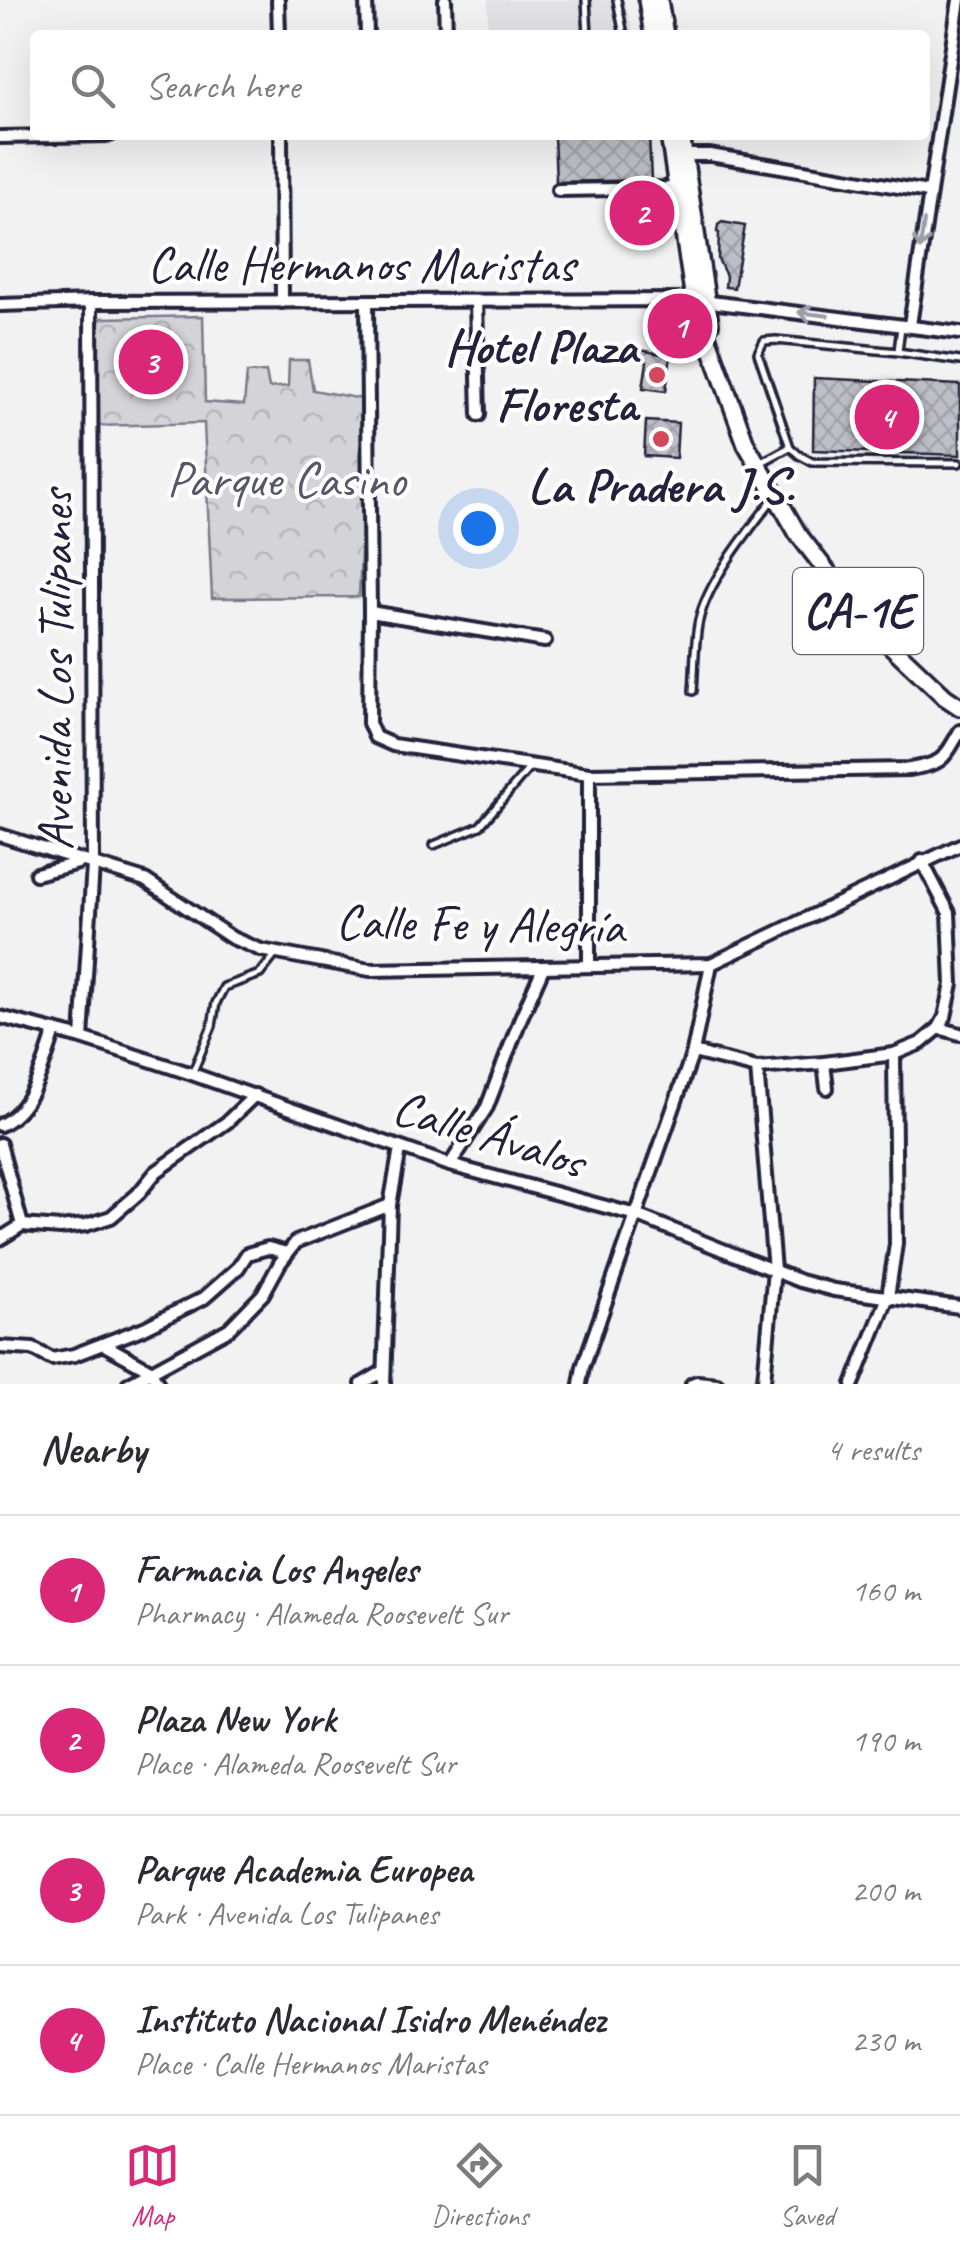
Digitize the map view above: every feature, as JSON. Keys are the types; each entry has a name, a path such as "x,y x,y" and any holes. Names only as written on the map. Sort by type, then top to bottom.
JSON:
{"highway":[{"path":"648,0 652,30"},
{"path":"659,0 663,30"},
{"name":"CA-1E","path":"670,140 712,346 746,444 798,534 867,623 960,707"},
{"name":"CA-1E","path":"682,140 701,301"}],"street":[{"path":"278,0 279,30"},
{"path":"366,0 367,30"},
{"path":"445,0 446,30"},
{"path":"906,325 959,0"},
{"path":"0,137 30,136"},
{"path":"282,140 282,302"},
{"path":"684,155 710,155 928,192"},
{"path":"558,190 677,188"},
{"path":"476,301 479,415"},
{"name":"Calle Hermanos Maristas","path":"0,304 701,301 960,332"},
{"name":"Avenida Los Tulipanes","path":"82,1038 92,302"},
{"path":"366,303 368,724 375,737 392,745 590,774 910,769 935,765 960,731"},
{"path":"370,612 546,641"},
{"path":"589,965 590,774"},
{"name":"Calle Fe y Alegría","path":"0,835 144,880 232,938 262,950 370,970 711,964 960,845"},
{"path":"694,1052 758,1068 894,1054 921,1044 939,1028 956,984 950,913 922,861"},
{"path":"36,874 87,864"},
{"path":"580,1384 694,1052 711,964"},
{"path":"450,1165 487,1108 543,968"},
{"name":"Calle Ávalos","path":"0,1016 192,1074 450,1165 636,1216 800,1281 834,1290 960,1307"},
{"path":"939,1028 960,1034"},
{"path":"0,1125 10,1121 28,1097 55,1031"},
{"path":"853,1384 888,1297 896,1244 894,1054"},
{"path":"824,1063 827,1088"},
{"path":"758,1068 774,1270 761,1384"},
{"path":"0,1239 22,1225 86,1226 111,1217 156,1172 227,1122 255,1096"},
{"path":"0,1144 22,1225"},
{"path":"362,1384 384,1378 390,1205 400,1148"},
{"path":"128,1384 229,1329 263,1294 296,1242 390,1205"},
{"path":"0,1347 33,1349 52,1359 74,1355 144,1328 204,1298 238,1268 247,1254 268,1248 288,1253"},
{"path":"102,1344 150,1370 158,1384"},
{"path":"692,1384 717,1384"}],"lane":[{"path":"586,0 588,30"},
{"path":"616,0 623,30"},
{"path":"898,352 906,325"},
{"path":"958,463 812,462 799,455 790,447 758,353 764,341 776,340 960,360"},
{"path":"758,464 790,447"},
{"path":"693,691 699,619 713,587 746,534 775,497"},
{"path":"434,845 480,826 531,766"},
{"path":"192,1074 224,987 260,974 276,953"}],"shaded area":[{"path":"488,0 624,0 633,30 488,30"}],"green space":[{"name":"Parque Casino","path":"203,316 205,402 244,405 247,373 266,372 269,388 288,386 289,360 308,360 313,390 368,400 359,597 212,598 204,423 98,426 98,322 102,318"}],"building":[{"path":"554,140 649,140 651,180 556,182"},
{"path":"655,197 661,235 627,237 627,198"},
{"path":"722,222 745,226 734,288 725,287 726,276 718,259 717,232"},
{"path":"664,310 679,311 683,317 689,356 671,355 666,391 643,388 647,362 639,361 641,350 661,354"},
{"path":"814,378 960,385 960,455 813,450"},
{"name":"La Pradera J.S.","path":"646,421 678,423 676,458 644,456"}],"place":[{"name":"Plaza New York","path":"642,213"},
{"name":"Farmacia Los Angeles","path":"680,326"},
{"name":"Parque Academia Europea","path":"151,362"},
{"name":"Hotel Plaza Floresta","path":"657,375"},
{"name":"Instituto Nacional Isidro Menéndez","path":"887,417"},
{"name":"La Pradera J.S.","path":"661,439"}]}
